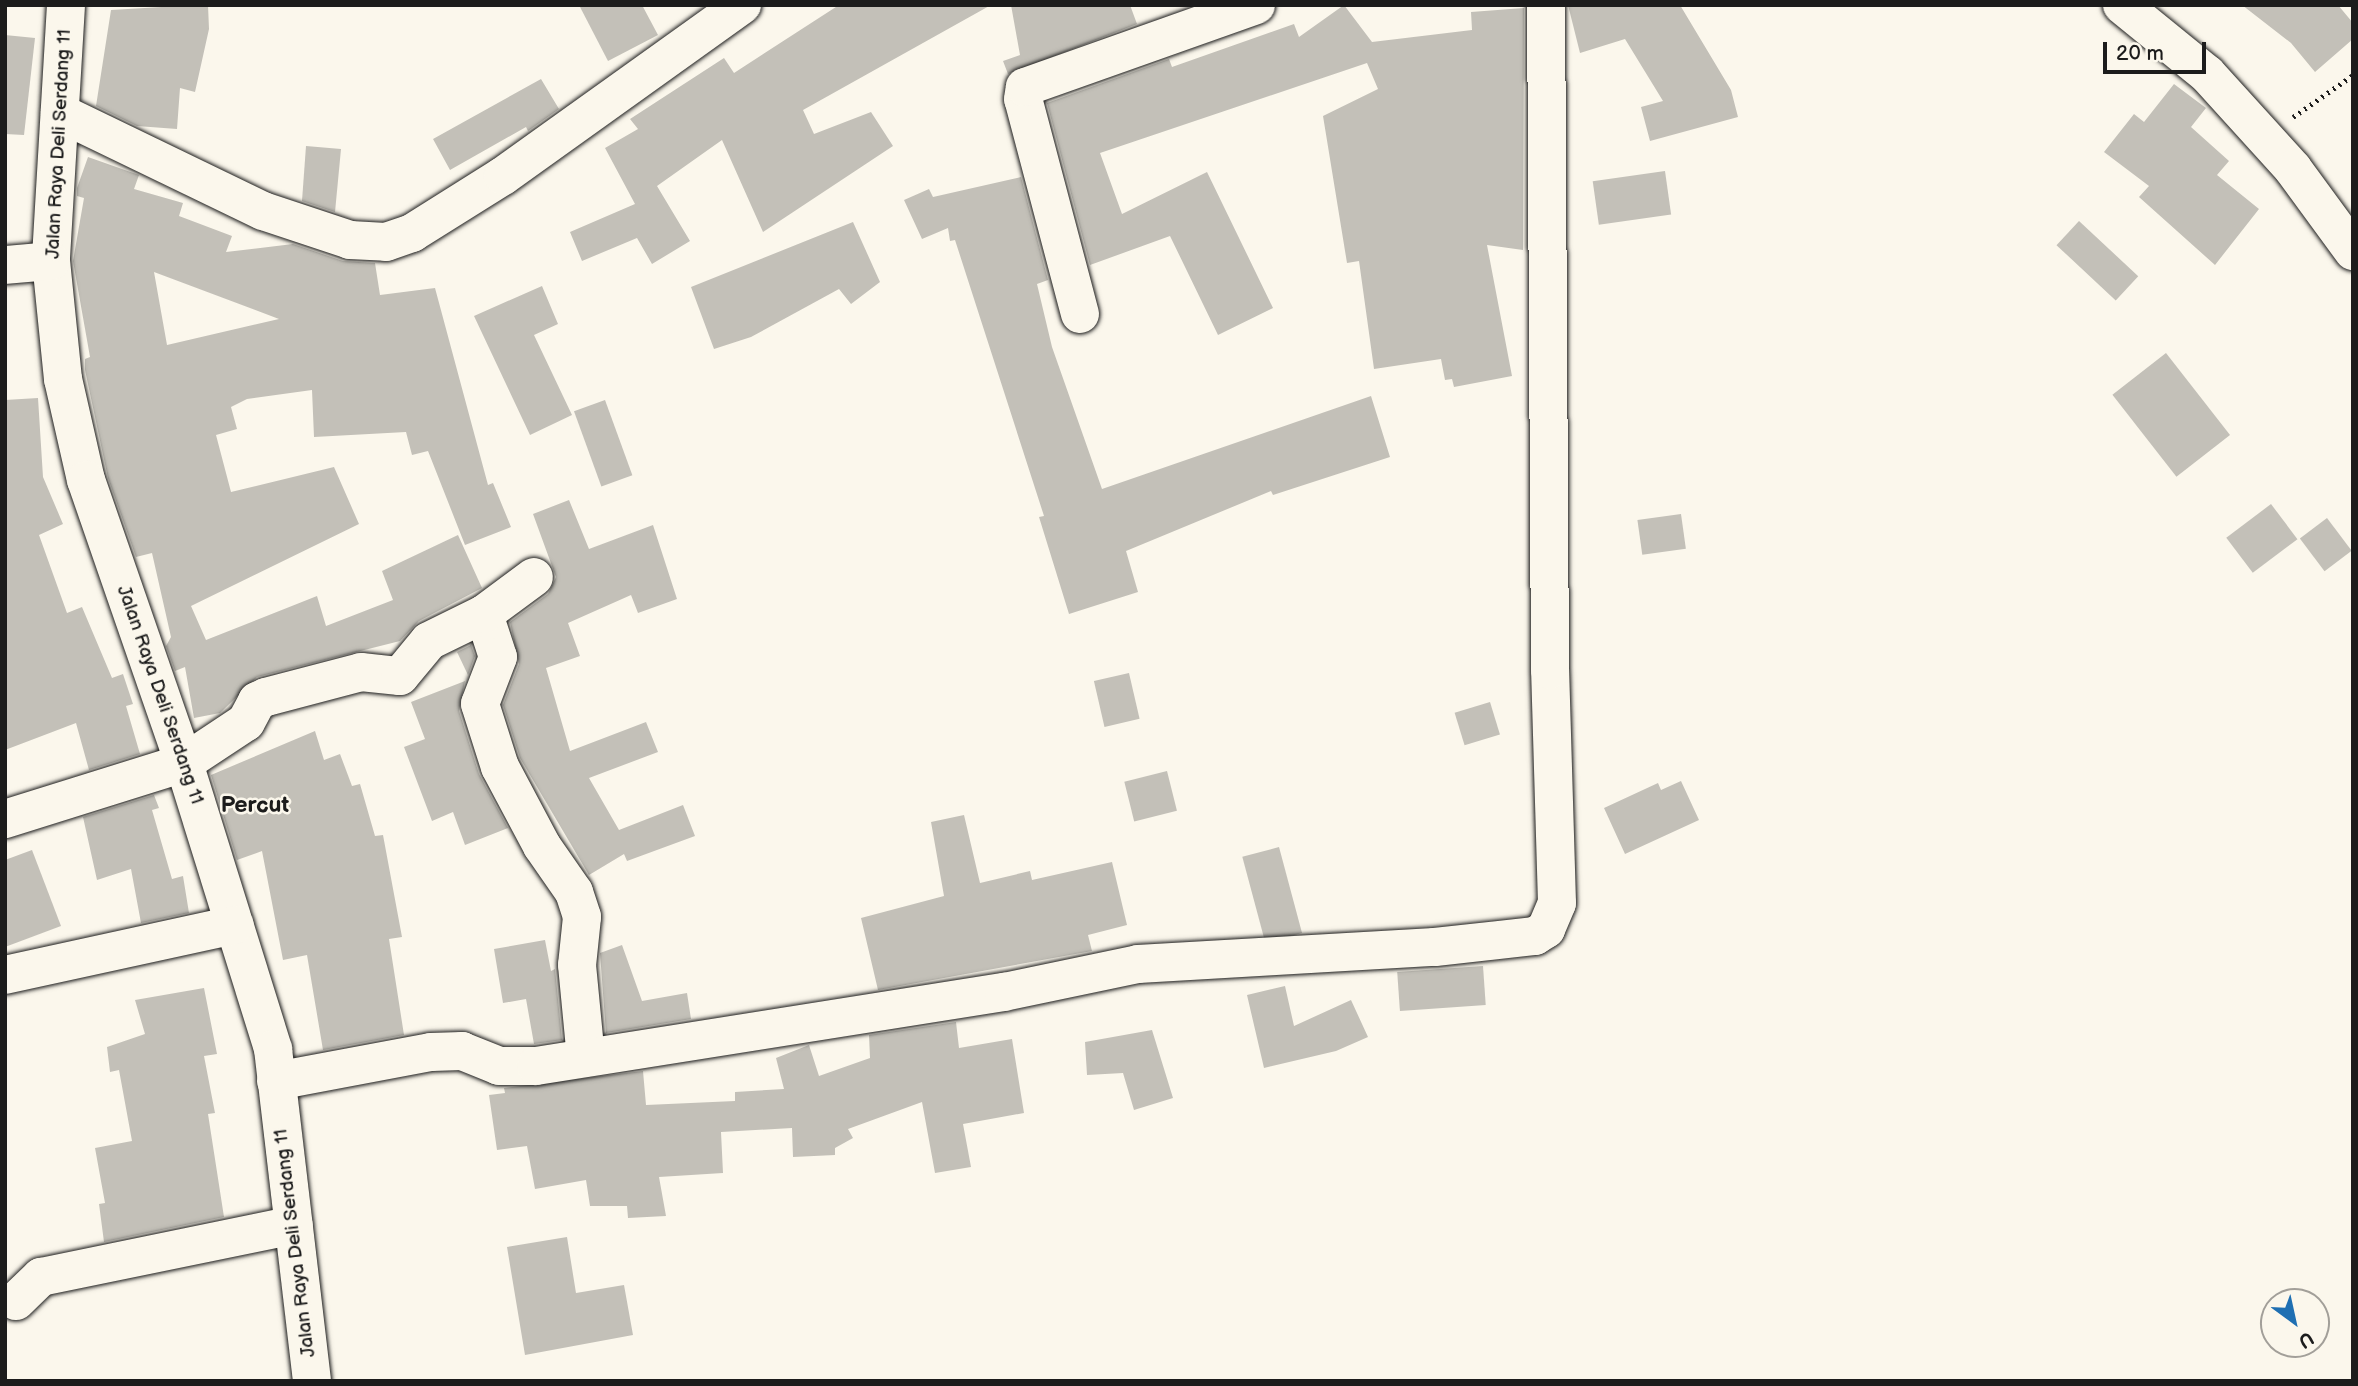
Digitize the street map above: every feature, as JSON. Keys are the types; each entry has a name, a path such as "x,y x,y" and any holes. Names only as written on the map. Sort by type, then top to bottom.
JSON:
{"street":[{"name":"Jalan Raya Deli Serdang 11","path":"66,5 51,261 62,379 77,451 184,762 273,1049 312,1381"},
{"path":"60,113 263,211 350,240 386,242 412,233 503,176 742,5"},
{"path":"1080,314 1023,99 1025,87 1256,5"},
{"path":"276,1081 431,1052 462,1051 517,1068 1004,992 1138,964 1435,947 1535,936 1546,929 1557,903 1550,670 1546,5"},
{"path":"2123,5 2207,74 2265,136 2353,251"},
{"path":"5,265 51,261"},
{"path":"5,819 184,762 246,722 266,697 361,672 400,676 429,640 484,614 534,577"},
{"path":"484,614 498,657 480,704 500,767 542,846 574,892 582,917 577,965 586,1058"},
{"path":"5,975 235,925"},
{"path":"16,1301 41,1276 293,1225"}],"path":[{"path":"2265,136 2353,75"}],"building":[{"path":"208,5 209,29 195,92 180,88 177,129 137,126 96,106 111,10"},
{"path":"579,5 642,5 658,35 608,61"},
{"path":"839,5 991,5 803,110 814,134 871,112 893,146 763,232 722,140 657,186 690,241 652,264 637,238 582,261 570,232 635,204 605,148 638,129 630,119 724,58 734,73"},
{"path":"1011,5 1130,5 1137,24 1008,74 1003,61 1020,55"},
{"path":"1344,5 1372,42 1472,30 1471,12 1524,8 1523,250 1487,245 1512,376 1454,387 1452,379 1445,380 1441,359 1374,369 1359,261 1347,263 1323,116 1378,89 1367,63 1100,153 1122,214 1207,172 1273,308 1218,335 1170,236 1090,265 1047,103 1169,59 1172,67 1294,24 1299,37"},
{"path":"1568,5 1680,5 1731,90 1738,117 1650,141 1641,107 1663,101 1625,39 1580,53"},
{"path":"2242,5 2338,5 2353,23 2353,39 2315,72 2291,43"},
{"path":"5,35 35,38 24,135 5,134"},
{"path":"541,79 559,109 528,131 526,127 450,170 433,139"},
{"path":"2174,84 2206,108 2191,127 2229,161 2217,175 2259,209 2215,265 2139,197 2149,186 2104,152 2134,114 2144,122"},
{"path":"306,146 341,149 335,212 302,201"},
{"path":"88,157 139,175 134,189 183,203 179,216 232,236 226,252 293,244 343,261 375,263 380,295 435,288 488,485 493,483 511,527 465,545 428,451 412,455 406,432 314,437 312,390 247,399 231,407 237,429 216,435 231,492 334,467 359,524 191,606 206,640 317,596 326,626 393,600 382,571 458,535 482,588 419,621 400,641 257,677 220,713 194,718 185,667 175,671 166,646 171,637 152,553 136,557 108,478 85,370 85,359 90,357 73,261 84,198 77,196 77,188","holes":["154,272 279,319 167,345"]},
{"path":"1665,171 1671,215 1599,225 1593,181"},
{"path":"1021,177 1048,280 1037,284 1052,347 1102,489 1371,396 1390,457 1273,495 1271,491 1126,551 1138,592 1069,614 1039,517 1044,516 955,240 950,241 948,228 922,239 904,200 929,189 933,197"},
{"path":"2079,221 2138,276 2116,300 2056,245"},
{"path":"853,222 880,282 851,304 839,289 751,337 714,349 691,287"},
{"path":"542,286 558,324 534,335 572,415 530,435 474,316"},
{"path":"2166,353 2230,435 2176,477 2112,395"},
{"path":"38,398 43,477 63,524 39,535 67,613 82,607 112,678 123,674 133,704 126,706 140,754 89,770 76,723 5,750 5,400"},
{"path":"605,400 632,475 601,486 574,411"},
{"path":"569,500 589,549 653,525 677,599 638,613 631,595 568,623 580,656 546,668 570,751 646,722 658,752 589,778 619,830 683,805 695,836 627,861 624,854 589,875 520,758 503,705 519,664 510,622 548,594 556,577 533,514"},
{"path":"2271,504 2297,539 2253,573 2226,538"},
{"path":"1681,514 1686,549 1642,555 1637,520"},
{"path":"2327,518 2352,551 2325,571 2300,538"},
{"path":"471,645 475,656 468,675 457,652"},
{"path":"1129,673 1140,719 1104,727 1094,681"},
{"path":"465,681 459,711 479,774 508,828 465,845 453,812 432,821 404,747 425,739 411,702"},
{"path":"1490,702 1500,735 1465,745 1455,713"},
{"path":"315,731 324,760 340,754 352,786 360,784 375,836 383,835 402,937 389,939 404,1035 323,1050 307,955 283,960 262,851 237,860 211,775"},
{"path":"1167,771 1177,811 1134,821 1124,782"},
{"path":"1681,781 1699,820 1625,854 1604,808 1658,783 1661,790"},
{"path":"154,795 159,808 152,810 172,879 183,876 189,913 141,923 131,869 97,880 83,817"},
{"path":"964,815 980,883 1030,871 1032,880 1112,862 1127,925 1088,935 1092,951 878,990 861,918 944,896 931,822"},
{"path":"1279,847 1302,933 1265,943 1242,857"},
{"path":"32,850 61,926 5,947 5,860"},
{"path":"545,940 551,971 555,969 562,1040 534,1044 526,999 503,1003 494,949"},
{"path":"622,945 642,1001 687,993 691,1019 606,1033 600,953"},
{"path":"1483,966 1486,1005 1400,1011 1397,972"},
{"path":"1285,986 1294,1026 1351,1000 1368,1037 1336,1051 1264,1068 1247,995"},
{"path":"204,988 217,1054 204,1056 215,1113 208,1114 224,1217 104,1242 99,1204 105,1203 95,1148 132,1141 119,1070 110,1072 107,1047 145,1034 135,1000"},
{"path":"956,1022 959,1048 1012,1039 1024,1113 963,1124 971,1167 935,1173 922,1102 848,1129 853,1138 835,1148 835,1155 793,1157 792,1128 721,1132 723,1173 659,1177 666,1216 628,1218 627,1206 590,1206 586,1180 535,1189 527,1146 497,1150 489,1095 505,1093 504,1088 643,1071 646,1105 735,1101 735,1092 784,1089 776,1058 809,1045 819,1076 870,1058 869,1035"},
{"path":"1152,1030 1173,1098 1134,1110 1123,1073 1087,1075 1085,1042"},
{"path":"567,1237 576,1293 624,1285 633,1335 525,1355 507,1247"}],"district":[{"name":"Percut","path":"255,805"}]}
